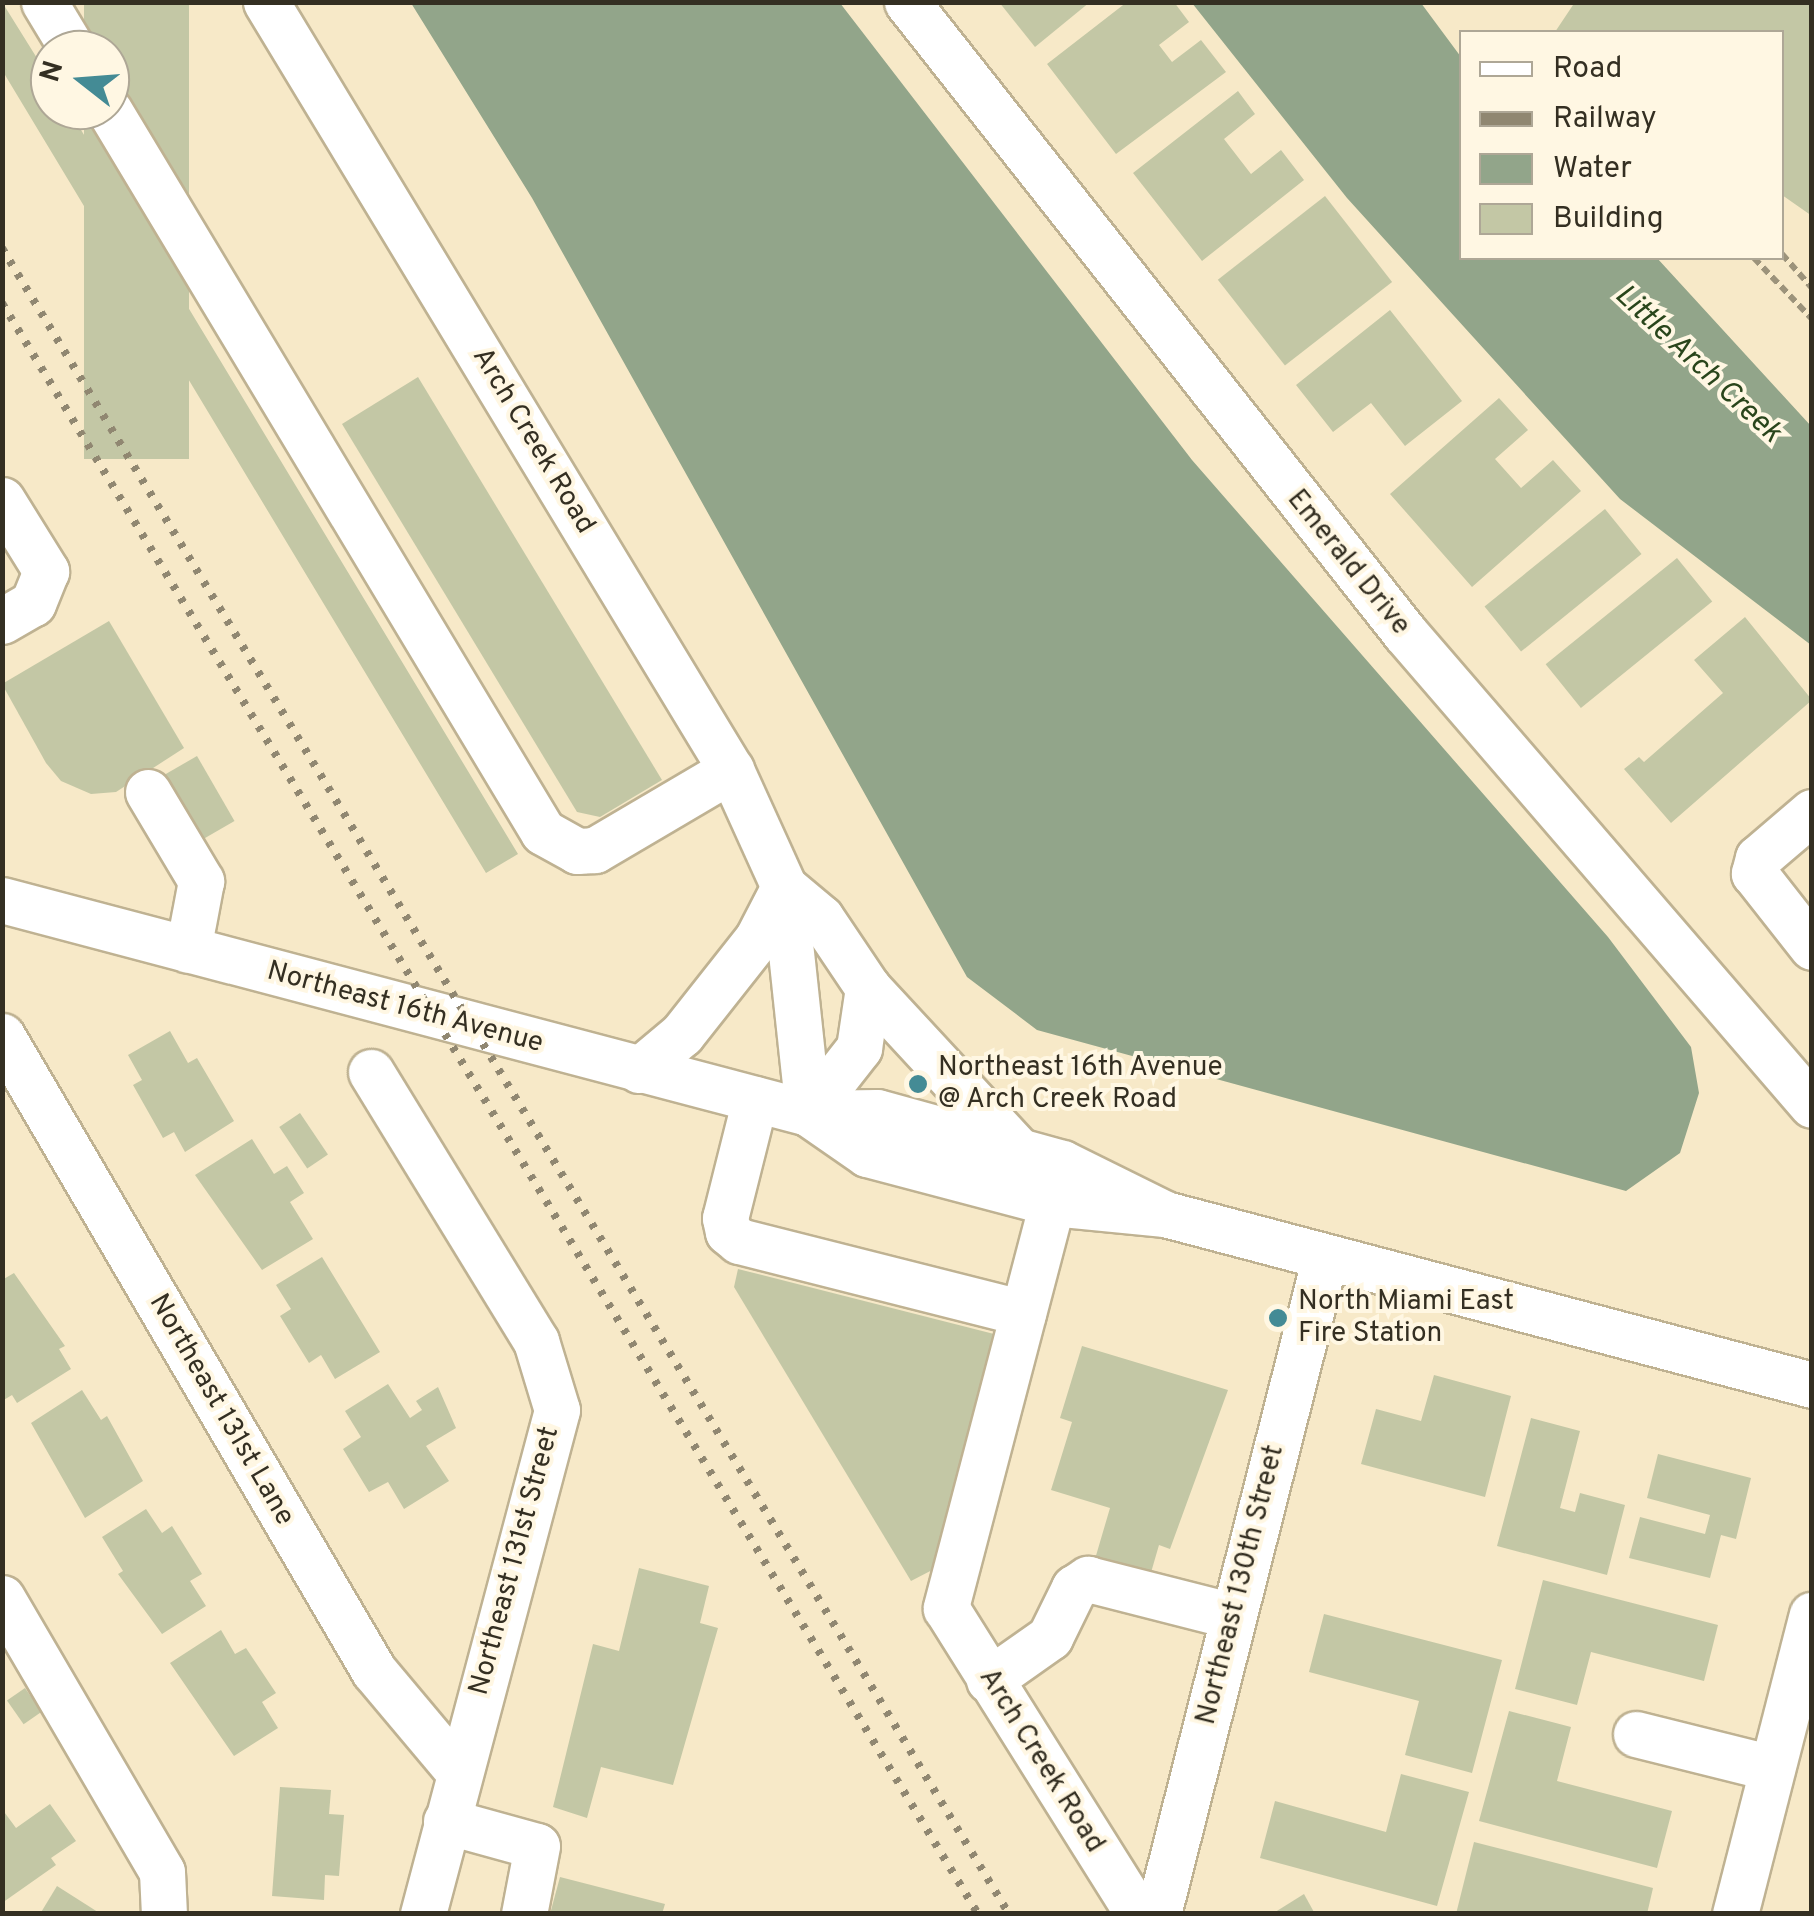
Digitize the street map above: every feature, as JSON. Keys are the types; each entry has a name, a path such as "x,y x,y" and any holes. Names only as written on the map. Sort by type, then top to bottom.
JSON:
{"street":[{"path":"44,2 60,30"},
{"name":"Arch Creek Road","path":"266,2 731,770 784,887 808,1113"},
{"name":"Emerald Drive","path":"906,2 1405,634 1812,1106"},
{"path":"121,130 542,832 577,851 596,850 731,770"},
{"path":"2,500 46,571 33,603 2,622"},
{"path":"148,792 201,882 188,950"},
{"path":"1812,812 1758,858 1754,874 1812,947"},
{"path":"639,1070 682,1034 757,939 784,887"},
{"name":"Arch Creek Road","path":"784,887 821,918 868,988 1020,1152"},
{"name":"Northeast 16th Avenue","path":"2,900 808,1113 877,1112 1062,1164 1165,1214"},
{"path":"808,1113 845,1074 859,1048 868,988"},
{"name":"Northeast 131st Lane","path":"2,1036 374,1671 458,1771"},
{"name":"Northeast 131st Street","path":"371,1072 536,1341 557,1410 422,1914"},
{"path":"755,1099 725,1218 728,1232 739,1240 1023,1313 1052,1203"},
{"name":"Northeast 16th Avenue","path":"808,1113 867,1154 1052,1203 1165,1214 1812,1386"},
{"name":"Northeast 130th Street","path":"1158,1914 1326,1257"},
{"name":"Arch Creek Road","path":"1023,1313 946,1608 1138,1914"},
{"path":"989,1680 1050,1637 1074,1588 1088,1579 1234,1616"},
{"path":"2,1598 162,1872 164,1914"},
{"path":"1735,1914 1812,1615"},
{"path":"1636,1734 1772,1768"},
{"path":"446,1820 537,1846 524,1914"}],"path":[{"path":"1784,256 1812,288"},
{"path":"1756,260 1812,320"}],"water":[{"path":"411,3 840,3 1192,460 1608,937 1691,1047 1699,1093 1680,1153 1626,1191 1037,1030 967,977 532,198"},
{"name":"Little Arch Creek","path":"1192,3 1421,3 1459,54 1459,260 1659,260 1811,426 1811,645 1620,499 1347,198"}],"building":[{"path":"2,2 30,47 30,116 2,70"},
{"path":"84,2 189,2 189,459 84,459 84,130 130,130 130,30 84,30"},
{"path":"999,2 1090,2 1035,47"},
{"path":"1127,2 1174,2 1189,22 1159,45 1172,62 1201,40 1226,72 1116,154 1047,64"},
{"path":"1575,2 1812,2 1812,216 1784,196 1784,30 1556,30"},
{"path":"1238,91 1255,114 1224,139 1251,174 1281,150 1304,180 1202,261 1133,173"},
{"path":"38,130 81,130 518,854 486,873"},
{"path":"1325,196 1392,282 1285,366 1218,280"},
{"path":"1390,310 1462,401 1405,446 1371,403 1333,432 1296,385"},
{"path":"418,377 662,780 600,817 577,812 342,424"},
{"path":"1499,398 1528,430 1495,459 1521,488 1553,460 1581,491 1472,587 1390,494"},
{"path":"1605,509 1642,554 1521,652 1485,607"},
{"path":"1677,558 1712,602 1581,708 1546,664"},
{"path":"1745,617 1812,700 1671,823 1624,769 1639,757 1644,762 1723,693 1694,660"},
{"path":"109,621 184,748 116,792 91,794 61,781 46,763 2,684"},
{"path":"197,756 234,821 201,840 163,776"},
{"path":"170,1031 188,1063 197,1058 234,1121 185,1152 174,1132 163,1138 133,1085 142,1080 128,1055"},
{"path":"300,1113 328,1154 307,1168 279,1127"},
{"path":"252,1139 274,1174 287,1166 304,1193 290,1202 313,1239 262,1270 195,1175"},
{"path":"322,1257 380,1352 335,1379 321,1355 309,1363 280,1316 291,1309 276,1285"},
{"path":"738,1269 994,1334 938,1567 911,1581 734,1287"},
{"path":"14,1273 65,1346 59,1349 71,1369 17,1403 12,1395 2,1401 2,1280"},
{"path":"1082,1346 1228,1390 1170,1549 1159,1545 1150,1576 1095,1559 1110,1508 1051,1490 1072,1422 1060,1418"},
{"path":"1434,1375 1511,1396 1485,1497 1361,1464 1376,1409 1421,1421"},
{"path":"388,1384 410,1418 422,1410 416,1401 438,1387 456,1428 426,1446 449,1481 404,1509 388,1482 369,1492 343,1449 361,1437 345,1411"},
{"path":"82,1390 101,1420 107,1416 143,1481 85,1518 31,1423"},
{"path":"1531,1418 1580,1431 1560,1508 1575,1512 1580,1493 1625,1505 1607,1575 1497,1546"},
{"path":"1658,1454 1751,1478 1736,1539 1721,1535 1710,1578 1629,1558 1640,1517 1705,1534 1710,1515 1647,1498"},
{"path":"146,1509 162,1533 172,1526 202,1574 190,1581 206,1606 162,1634 118,1574 123,1571 102,1537"},
{"path":"639,1568 709,1586 700,1623 718,1628 673,1785 601,1767 587,1818 553,1807 593,1644 619,1651"},
{"path":"1543,1580 1718,1625 1704,1681 1591,1652 1577,1705 1515,1689"},
{"path":"1324,1614 1502,1660 1472,1773 1405,1755 1419,1701 1309,1672"},
{"path":"221,1630 235,1654 246,1648 276,1693 262,1702 278,1728 234,1756 170,1663"},
{"path":"25,1688 42,1712 24,1724 7,1701"},
{"path":"1509,1711 1571,1727 1557,1781 1672,1811 1657,1868 1479,1821"},
{"path":"1401,1774 1469,1792 1437,1906 1260,1858 1275,1801 1386,1832"},
{"path":"280,1787 331,1790 329,1814 344,1815 339,1876 325,1875 324,1900 272,1896"},
{"path":"50,1804 76,1841 51,1858 56,1865 2,1903 2,1809 16,1828"},
{"path":"1474,1842 1653,1888 1647,1914 1456,1914"},
{"path":"560,1877 665,1904 662,1914 550,1914"},
{"path":"57,1886 101,1914 40,1914"},
{"path":"1304,1894 1315,1914 1272,1914"}],"railway":[{"path":"2,248 1009,1914"},
{"path":"2,303 978,1914"}],"place":[{"name":"Northeast 16th Avenue @ Arch Creek Road","path":"918,1084"},
{"name":"North Miami East Fire Station","path":"1278,1318"}]}
